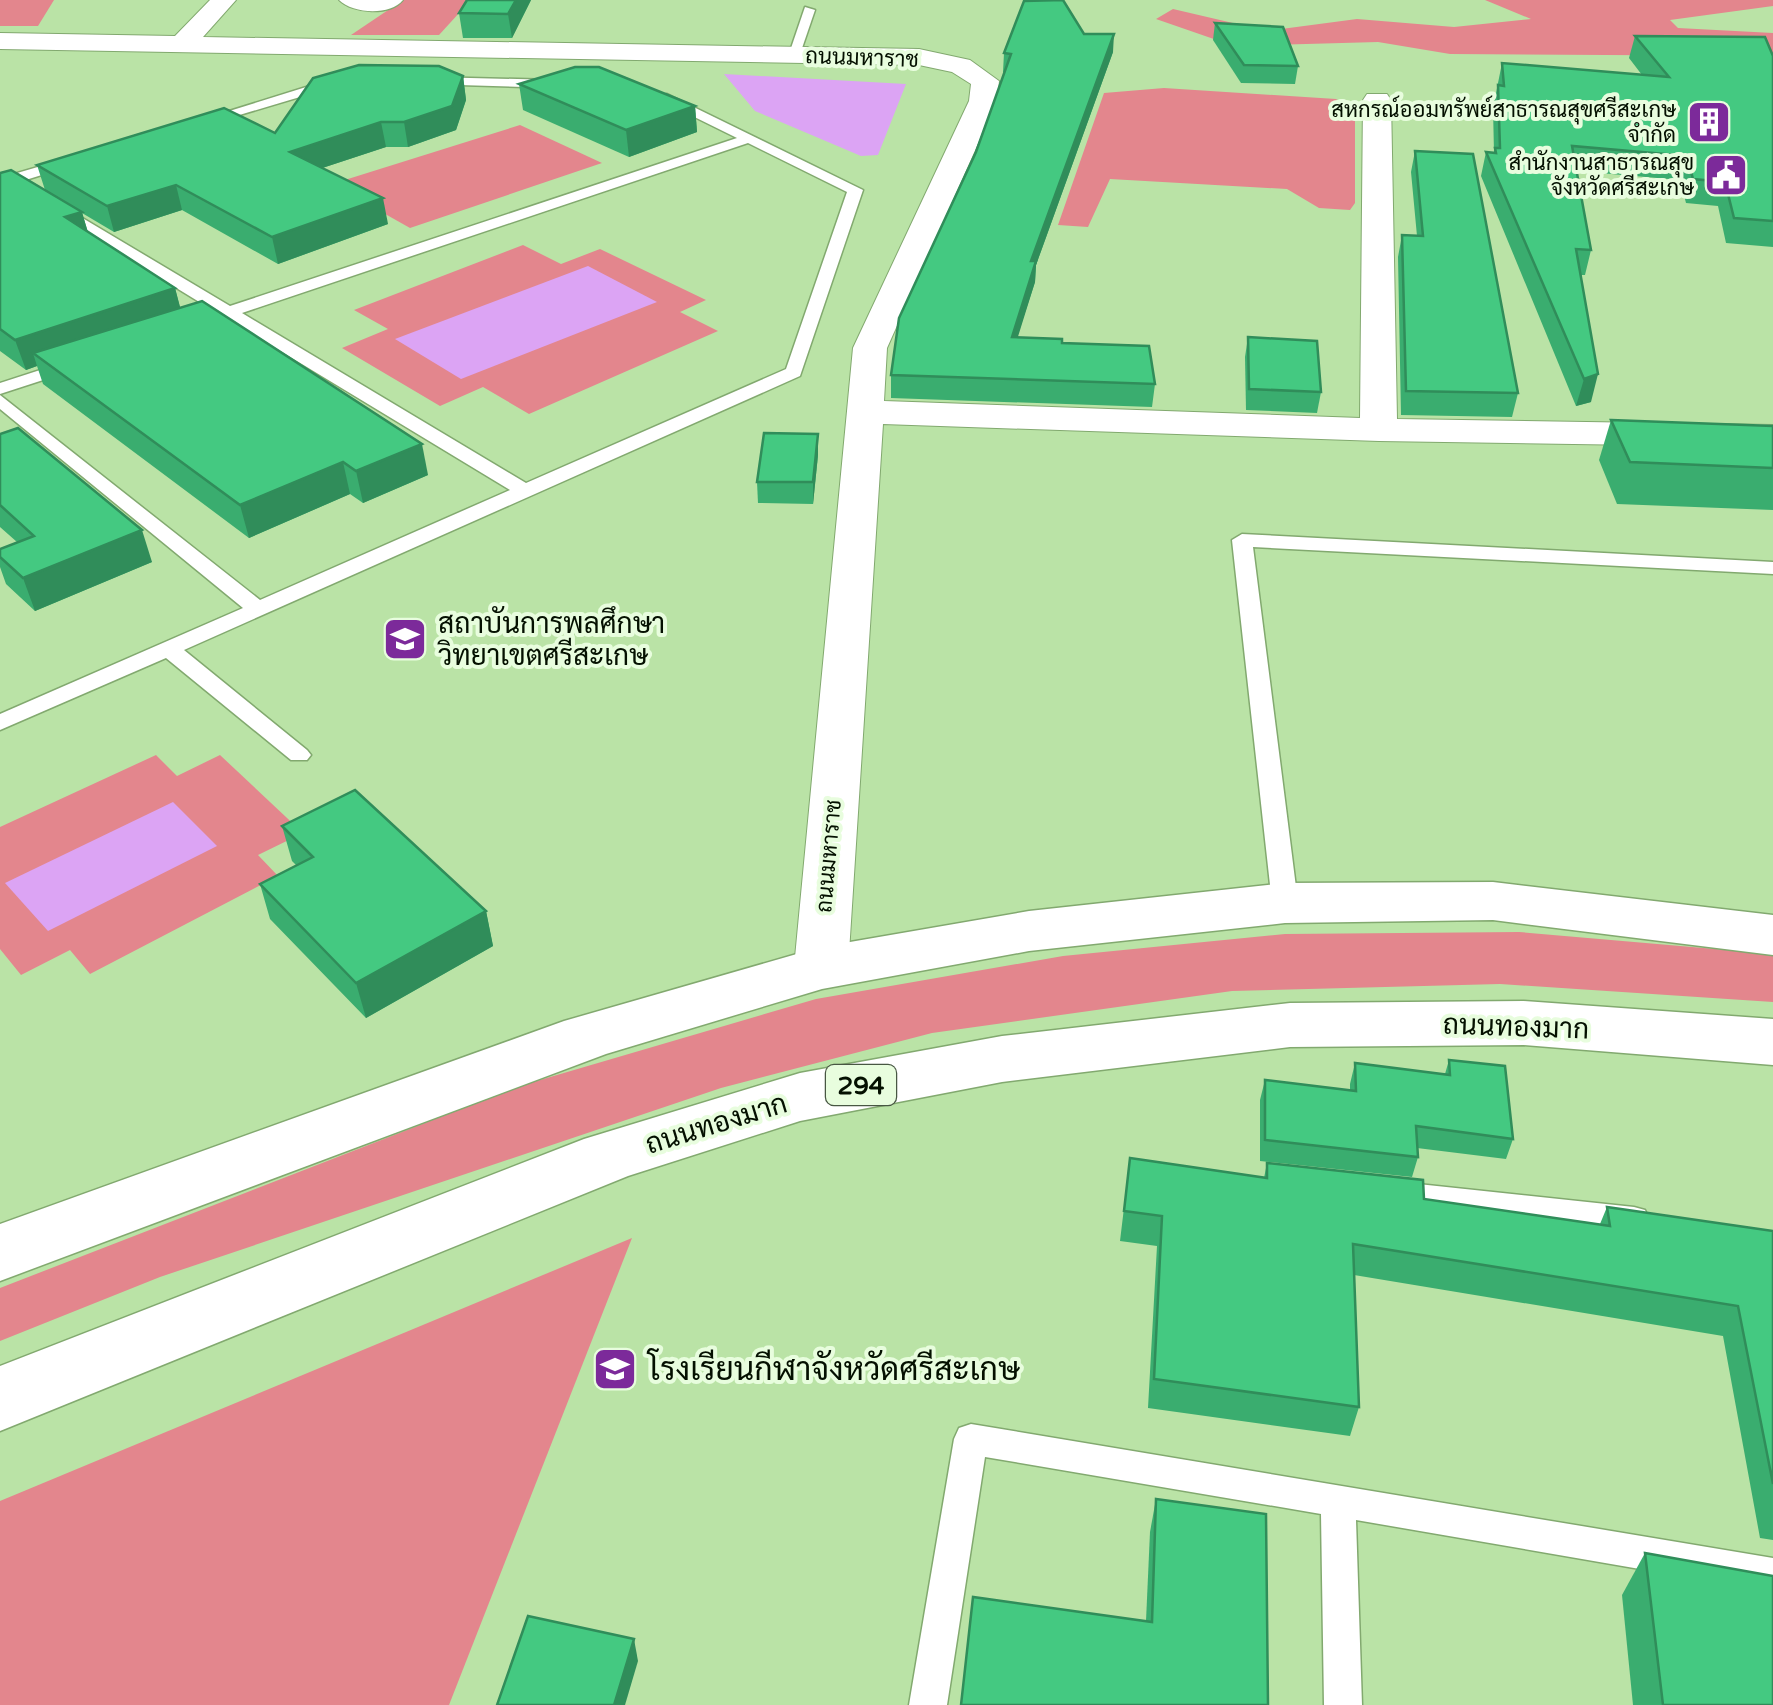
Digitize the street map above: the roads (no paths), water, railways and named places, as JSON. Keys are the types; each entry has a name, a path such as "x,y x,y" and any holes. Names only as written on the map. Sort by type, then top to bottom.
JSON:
{"main road":[{"path":"0,1254 586,1037 820,968 1029,931 1285,903 1493,901 1773,935"},
{"name":"ถนนทองมาก","path":"0,1399 195,1318 607,1158 800,1096 1002,1058 1290,1025 1524,1023 1773,1042"}],"street":[{"path":"183,44 224,0"},
{"path":"351,0 385,4 391,0"},
{"name":"ถนนมหาราช","path":"0,41 919,57 962,66 984,81 983,101 870,348 868,412 820,968"},
{"path":"1377,100 1379,430"},
{"path":"868,412 1379,430 1773,436"}],"lane":[{"path":"793,54 809,10"},
{"path":"176,130 344,80"},
{"path":"404,81 582,84"},
{"path":"0,724 794,372 855,190 642,86"},
{"path":"177,329 750,138"},
{"path":"4,181 83,158"},
{"path":"4,181 26,190"},
{"path":"43,200 526,492"},
{"path":"0,389 89,359"},
{"path":"0,400 260,611"},
{"path":"1285,903 1242,540 1773,568"},
{"path":"170,650 298,755"},
{"path":"1358,1189 1662,1222"},
{"path":"928,1705 971,1439 1773,1576"},
{"path":"1338,1502 1342,1705"}],"place":[{"name":"สหกรณ์ออมทรัพย์สาธารณสุขศรีสะเกษ จำกัด","path":"1709,122"},
{"name":"สำนักงานสาธารณสุข จังหวัดศรีสะเกษ","path":"1726,175"},
{"name":"สถาบันการพลศึกษา วิทยาเขตศรีสะเกษ","path":"405,639"},
{"name":"โรงเรียนกีฬาจังหวัดศรีสะเกษ","path":"615,1369"}]}
